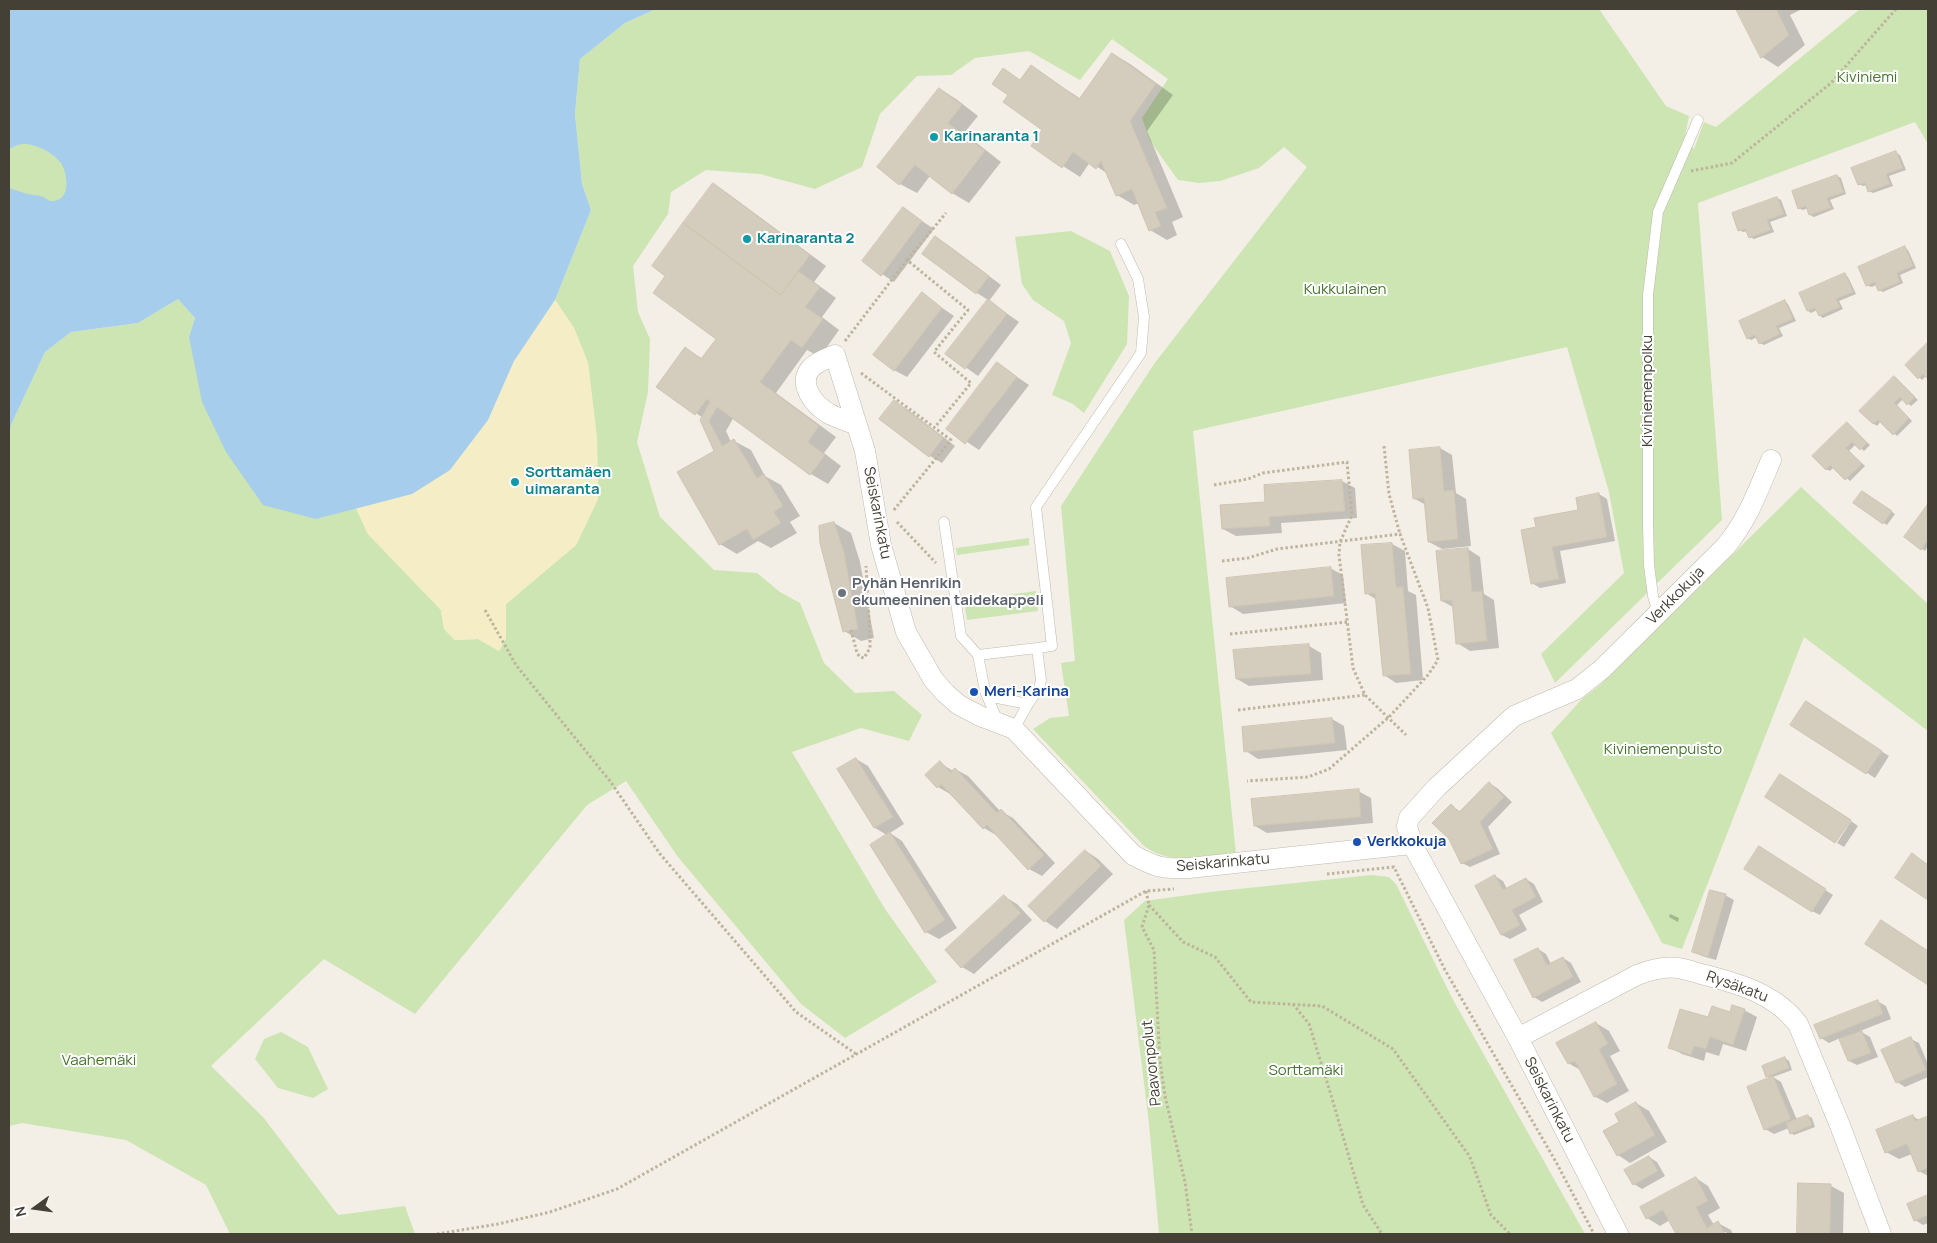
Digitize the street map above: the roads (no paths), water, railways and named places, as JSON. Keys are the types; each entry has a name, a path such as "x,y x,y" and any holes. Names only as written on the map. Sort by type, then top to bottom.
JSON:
{"street":[{"name":"Seiskarinkatu","path":"857,425 828,413 814,403 807,389 806,377 812,367 835,355 857,425 865,451 881,545 906,632 933,679 945,693 959,705 1006,726 1133,855 1164,869 1189,868 1412,844 1518,1038 1618,1234"},
{"name":"Verkkokuja","path":"1412,844 1407,826 1409,818 1454,772 1514,716 1577,689 1602,669 1725,547 1739,530 1751,509 1771,460"},
{"name":"Rysäkatu","path":"1518,1038 1637,975 1653,969 1678,968 1736,983 1773,999 1789,1012 1798,1024 1839,1123 1881,1234"}],"lane":[{"name":"Kiviniemenpolku","path":"1658,614 1653,596 1649,565 1648,295 1658,212 1698,120"},
{"path":"978,655 1052,646 1036,507 1140,353 1144,317 1138,279 1121,244"},
{"path":"944,522 961,636 978,655 988,696 1006,726 1028,704 1039,688 1041,680 1037,648"},
{"path":"988,696 1028,704"}],"water":[{"path":"9,9 656,9 625,23 580,59 575,114 582,184 591,210 555,300 514,361 488,420 450,470 412,494 316,519 263,505 226,452 202,402 189,337 195,318 178,299 138,323 71,332 45,352 11,425 9,437 9,188 53,201 59,200 63,196 66,180 61,163 49,152 28,144 20,144 9,149"}],"place":[{"name":"Karinaranta 1","path":"934,137"},
{"name":"Karinaranta 2","path":"747,239"},
{"name":"Sorttamäen uimaranta","path":"515,482"},
{"name":"Pyhän Henrikin ekumeeninen taidekappeli","path":"842,593"},
{"name":"Meri-Karina","path":"974,692"},
{"name":"Verkkokuja","path":"1357,842"}],"park label":[{"name":"Kiviniemi","path":"1867,78"},
{"name":"Kukkulainen","path":"1345,290"},
{"name":"Kiviniemenpuisto","path":"1663,750"},
{"name":"Vaahemäki","path":"99,1061"},
{"name":"Sorttamäki","path":"1306,1071"}]}
